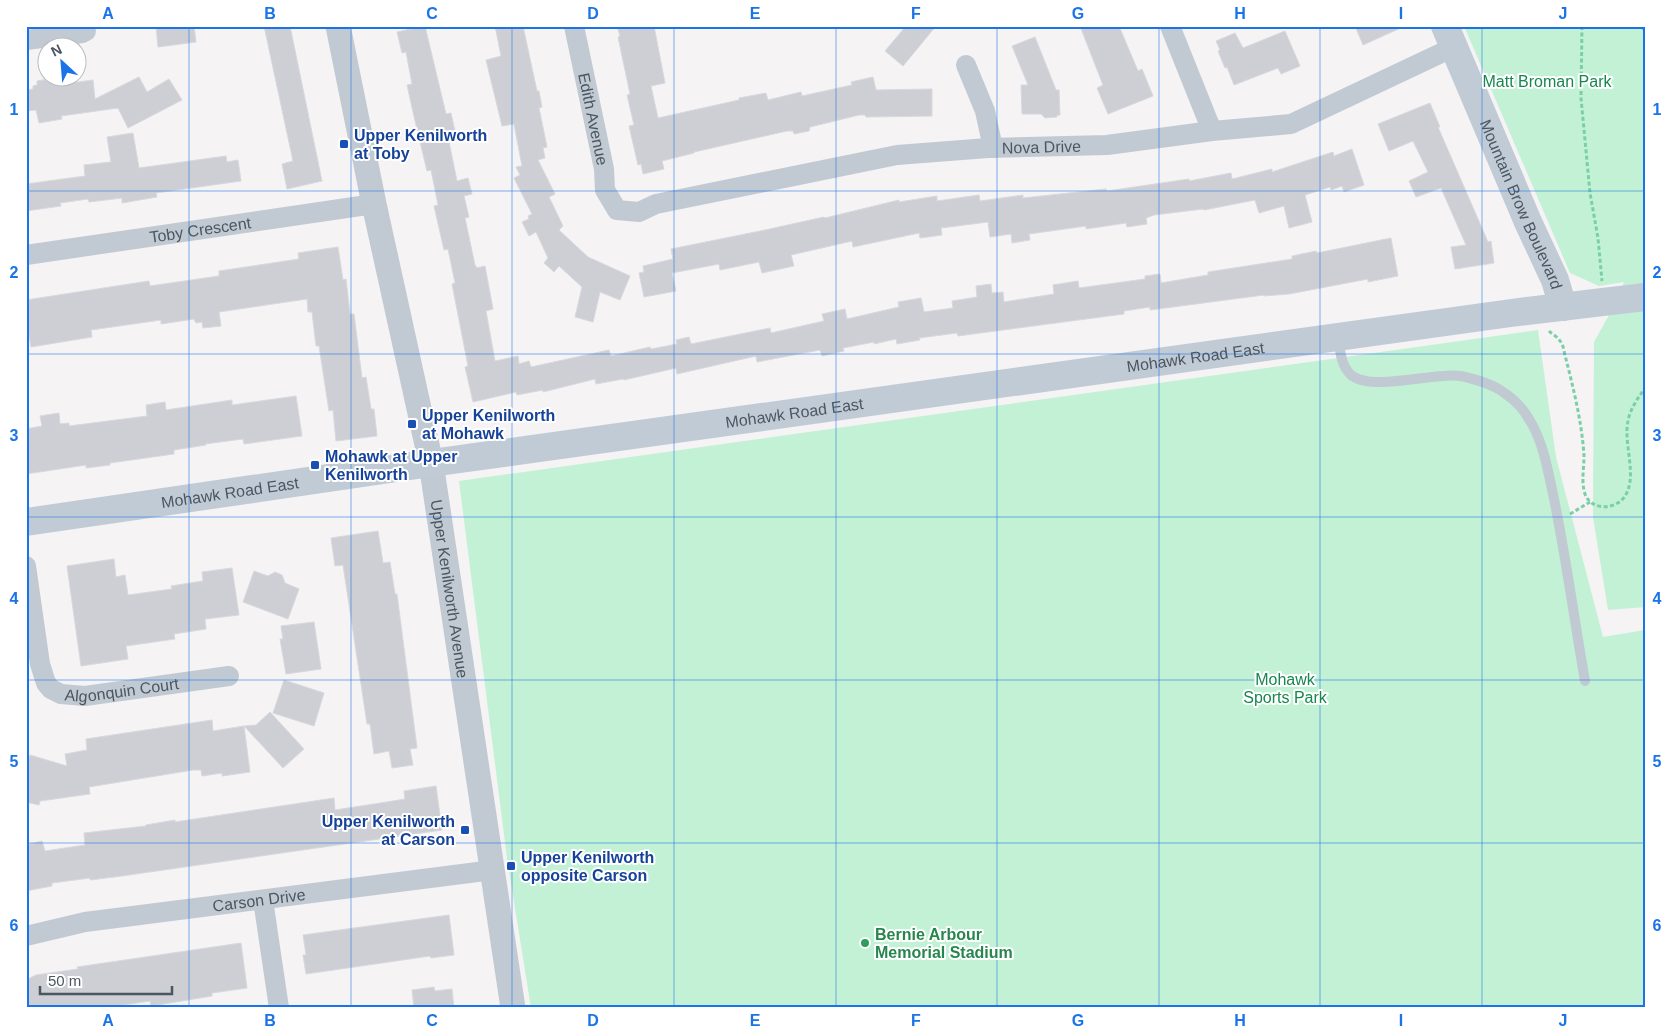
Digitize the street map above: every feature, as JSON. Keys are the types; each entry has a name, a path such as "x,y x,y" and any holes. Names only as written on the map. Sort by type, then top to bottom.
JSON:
{"main road":[{"name":"Mountain Brow Boulevard","path":"1450,36 1528,222 1555,280 1564,307 1645,297"},
{"name":"Mohawk Road East","path":"26,522 431,463 1564,307"}],"street":[{"name":"Upper Kenilworth Avenue","path":"338,26 374,204 431,463 513,1008"},
{"name":"Edith Avenue","path":"574,26 604,169 605,190 617,210"},
{"path":"1170,26 1212,131"},
{"path":"26,40 86,31"},
{"name":"Nova Drive","path":"617,210 639,212 656,204 897,155 994,148 1106,145 1212,131 1291,124 1450,36"},
{"path":"966,65 985,111 994,148"},
{"name":"Toby Crescent","path":"26,255 374,204"},
{"name":"Algonquin Court","path":"26,566 40,664 46,683 51,689 61,694 85,696 229,676"},
{"name":"Carson Drive","path":"26,936 85,922 493,870"},
{"path":"263,900 279,1008"}],"lane":[{"path":"1338,338 1342,360 1349,373 1361,381 1387,382 1425,377 1460,376 1496,386 1521,405 1534,426 1543,451 1559,521 1585,681"}],"path":[{"path":"1582,26 1581,98 1590,193 1598,238 1603,286"},
{"path":"1642,26 1645,33"},
{"path":"1545,327 1561,341 1576,399 1584,454 1584,488 1591,502 1600,506 1607,507 1623,499 1628,491 1631,479 1627,436 1628,421 1634,404 1645,388"},
{"path":"1559,521 1591,502"}],"green space":[{"name":"Matt Broman Park","path":"1464,26 1645,26 1645,607 1608,610 1593,517 1594,342 1619,297 1624,282 1599,286 1570,273"},
{"name":"Mohawk Sports Park","path":"1538,330 1556,457 1603,637 1645,630 1645,1008 531,1008 507,858 459,481"}],"building":[{"path":"156,26 194,26 196,42 158,47"},
{"path":"264,26 290,26 322,181 287,189 282,164 293,161"},
{"path":"425,26 446,114 451,113 456,136 448,137 457,181 468,178 472,194 464,196 469,217 465,218 475,265 477,268 485,266 493,309 486,311 495,361 518,356 519,364 529,361 531,367 609,350 611,356 650,347 651,349 677,344 676,340 689,337 691,344 770,328 771,333 824,321 822,314 845,309 847,319 899,307 898,302 921,298 924,312 953,308 952,301 977,297 976,286 991,284 992,293 1003,292 1004,302 1054,294 1053,285 1078,281 1079,288 1145,279 1145,276 1160,274 1161,283 1208,275 1208,272 1292,259 1292,256 1316,251 1317,253 1391,238 1398,276 1368,282 1368,279 1289,294 1264,295 1150,310 1150,307 1124,311 1124,314 958,336 957,333 919,338 920,340 897,344 896,339 874,344 874,342 843,348 844,351 822,356 820,350 757,362 756,356 677,374 676,368 624,380 596,384 595,379 543,392 543,390 517,395 516,392 473,402 465,367 468,366 452,284 455,283 448,249 444,250 434,206 438,205 431,170 427,171 407,85 412,84 406,52 402,53 397,32"},
{"path":"495,26 523,26 537,91 539,91 542,107 539,108 547,147 543,148 545,158 538,160 555,194 549,197 563,226 559,230 588,257 630,276 620,300 600,292 593,322 575,317 582,287 559,266 554,272 544,263 548,258 536,232 529,236 522,222 529,219 528,216 532,214 514,178 520,175 516,167 522,166 514,124 502,126 486,60 501,56"},
{"path":"617,26 654,26 665,83 651,86 658,118 766,93 768,100 801,92 802,96 852,85 851,82 873,77 876,90 932,89 932,116 866,117 865,115 859,115 810,127 809,131 794,134 793,131 787,131 694,152 662,161 664,169 643,174 641,164 638,165 629,126 634,125 627,95 630,94"},
{"path":"906,26 936,26 903,66 885,51"},
{"path":"1080,26 1119,26 1138,71 1142,69 1153,96 1108,114 1097,88 1103,85"},
{"path":"1355,26 1405,26 1363,45"},
{"path":"1285,31 1300,66 1281,74 1278,68 1234,85 1218,51 1220,50 1216,41 1235,33 1243,48"},
{"path":"1035,37 1056,90 1059,90 1060,115 1057,115 1057,117 1045,118 1041,114 1022,114 1021,85 1028,85 1012,46"},
{"path":"139,77 147,92 169,79 182,100 128,128 118,108 61,116 62,119 39,123 36,110 26,111 26,90 33,89 33,86 37,85 38,81 38,88 88,88 88,81 93,80 95,99"},
{"path":"1430,103 1440,127 1438,127 1488,242 1491,241 1494,263 1455,269 1451,247 1466,245 1441,188 1416,197 1409,181 1428,172 1413,141 1389,151 1378,124"},
{"path":"133,133 139,168 226,156 227,162 238,160 241,181 156,193 157,197 122,203 122,198 89,202 88,199 60,203 61,206 26,211 26,184 85,176 84,165 111,162 107,137"},
{"path":"1352,149 1364,185 1344,192 1342,186 1331,190 1330,187 1305,195 1312,222 1289,228 1284,206 1259,213 1255,200 1204,210 1154,215 1146,218 1147,224 1127,227 1126,223 1086,229 1086,226 1029,234 1030,240 1012,243 1011,234 990,237 988,222 941,228 942,235 920,238 919,233 853,247 852,241 791,255 794,266 762,273 759,262 720,270 719,264 672,273 676,291 644,297 639,273 644,272 643,266 673,259 671,249 825,218 899,200 899,202 937,196 937,201 979,195 980,201 1023,195 1023,198 1106,189 1107,191 1189,179 1189,181 1231,173 1232,179 1272,169 1272,172 1333,152 1334,156"},
{"path":"338,247 343,280 346,279 350,314 354,314 362,378 366,377 371,409 374,409 377,436 336,441 333,410 329,411 319,346 316,346 312,312 308,312 307,299 219,312 221,326 203,328 202,322 196,323 194,319 161,324 161,320 91,330 92,337 31,347 26,317 26,300 149,281 150,286 219,276 219,271 299,259 298,253"},
{"path":"296,396 302,436 244,444 243,439 205,444 174,450 174,454 110,463 110,465 86,468 86,465 26,474 26,429 42,426 40,416 59,413 60,424 69,423 69,426 147,416 146,405 165,402 166,410 232,400 232,405"},
{"path":"378,531 383,563 390,562 395,594 397,594 417,748 410,749 413,765 392,768 389,751 374,754 370,724 367,724 343,565 335,566 331,538"},
{"path":"114,559 116,577 125,575 128,595 172,589 171,586 203,581 202,572 232,568 239,615 205,619 206,629 174,634 175,639 126,646 128,659 81,666 67,566"},
{"path":"254,571 268,576 275,572 282,575 285,583 299,589 288,619 243,602"},
{"path":"314,622 321,669 286,674 280,639 283,639 281,626"},
{"path":"284,680 324,693 314,726 273,713"},
{"path":"270,712 304,749 283,768 244,726 256,725"},
{"path":"212,720 213,731 244,726 250,772 222,776 222,773 202,776 201,770 193,770 89,787 90,794 40,801 39,805 26,802 26,768 30,755 67,766 65,754 87,750 86,739"},
{"path":"436,786 442,830 122,876 52,883 52,886 26,891 26,845 42,841 45,851 85,845 84,833 146,826 175,820 175,822 334,798 335,810 405,799 404,791"},
{"path":"449,915 454,955 431,958 430,956 306,974 303,955 306,955 303,935"},
{"path":"241,943 247,988 212,993 212,996 151,1006 150,1001 104,1008 26,1008 26,980 36,975 78,969 77,967"},
{"path":"434,987 435,991 452,989 454,1008 414,1008 412,990"}],"place":[{"name":"Upper Kenilworth at Toby","path":"344,144"},
{"name":"Upper Kenilworth at Mohawk","path":"412,424"},
{"name":"Mohawk at Upper Kenilworth","path":"315,465"},
{"name":"Upper Kenilworth at Carson","path":"465,830"},
{"name":"Upper Kenilworth opposite Carson","path":"511,866"},
{"name":"Bernie Arbour Memorial Stadium","path":"865,943"}]}
